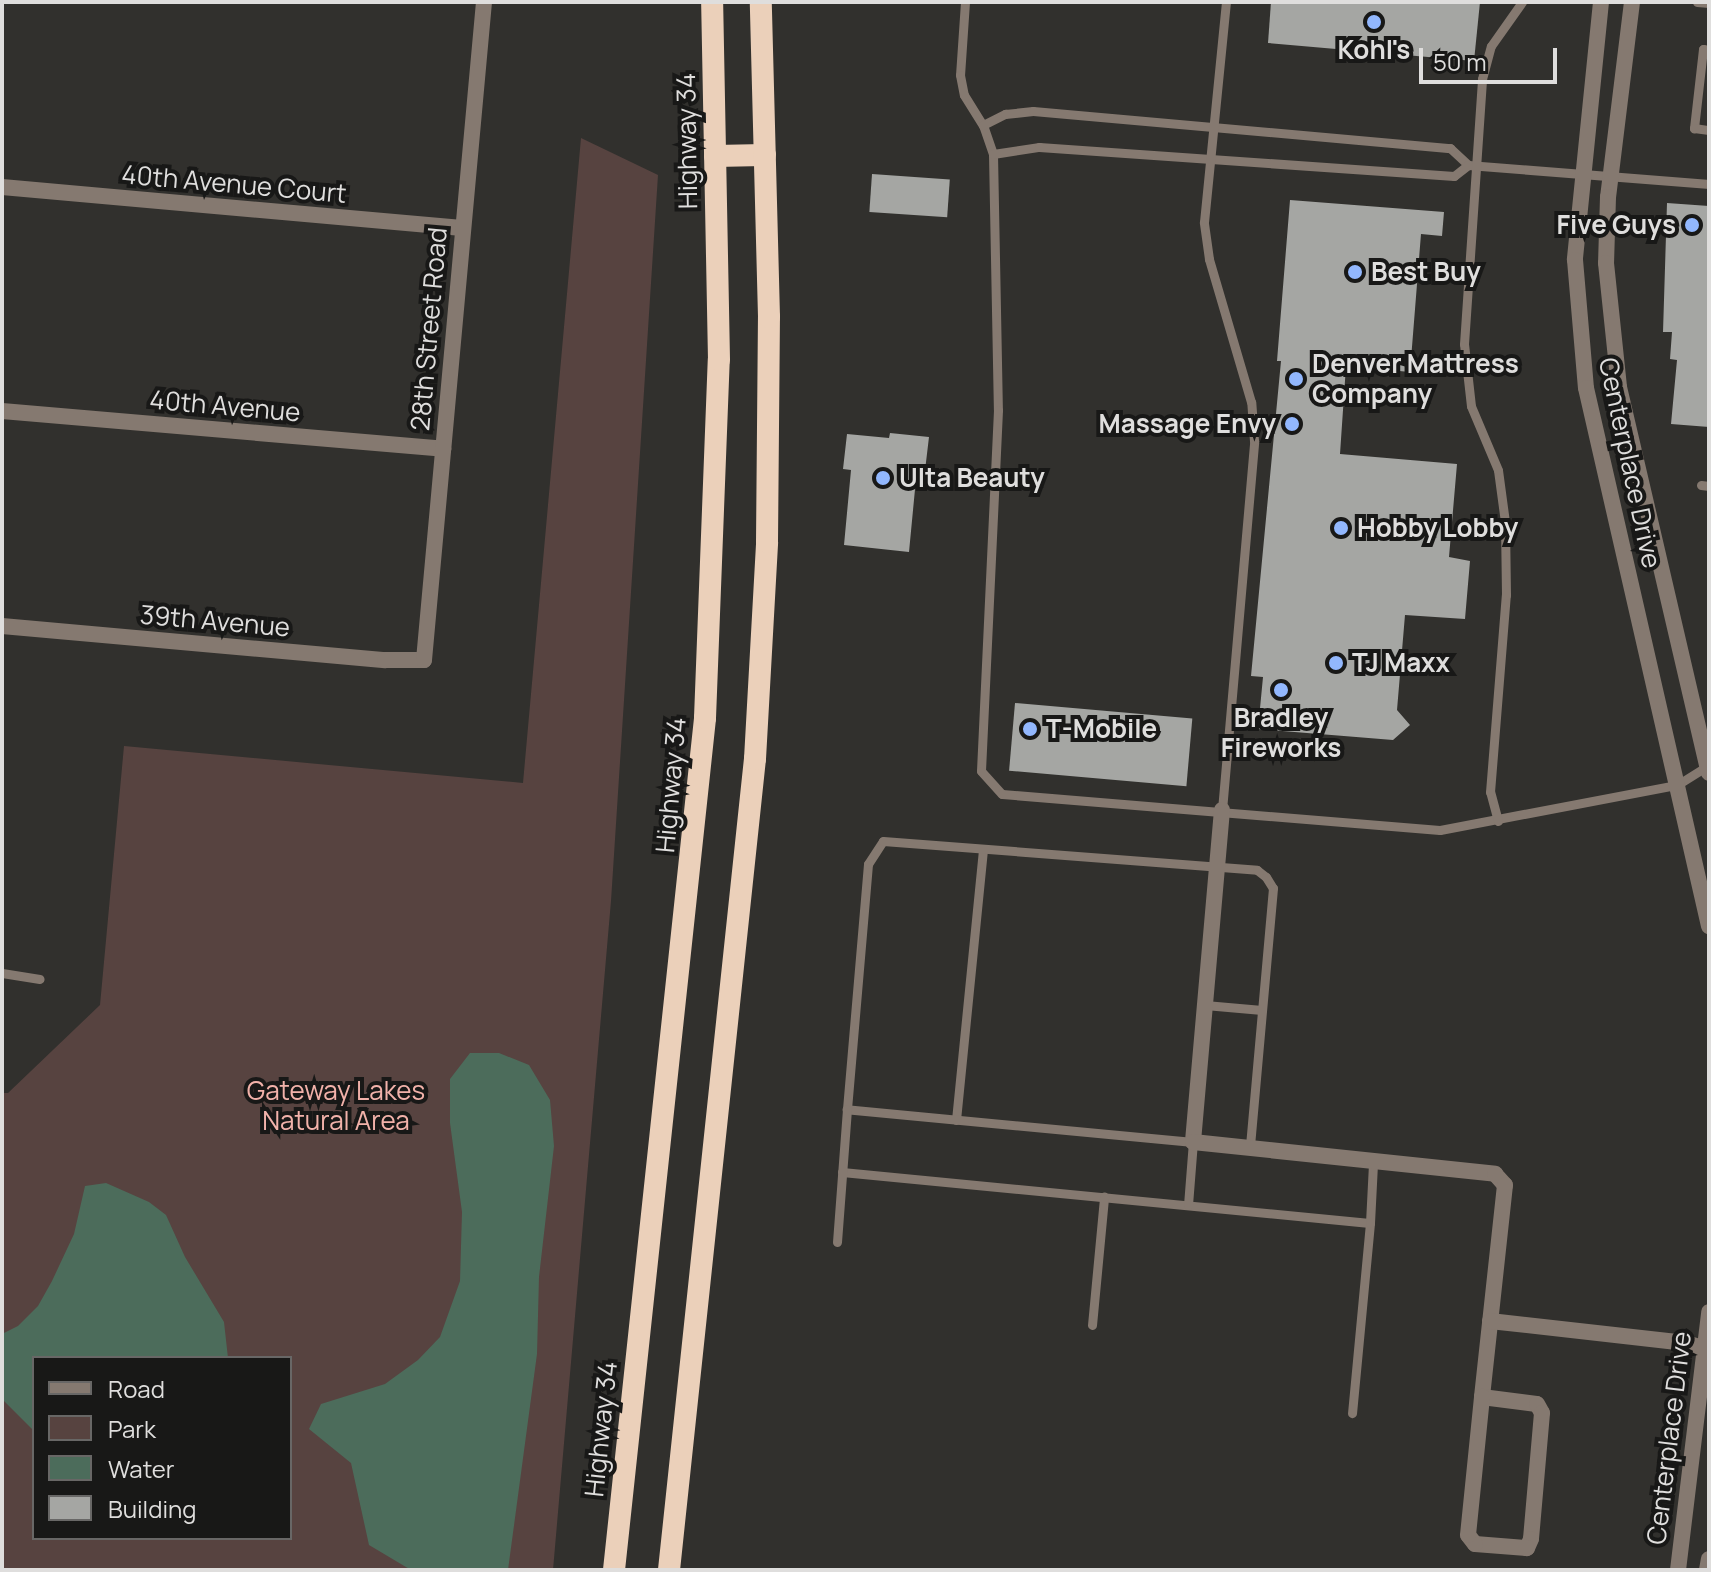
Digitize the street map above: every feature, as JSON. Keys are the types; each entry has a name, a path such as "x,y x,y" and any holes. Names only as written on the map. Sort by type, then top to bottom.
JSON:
{"highway":[{"name":"Highway 34","path":"614,1570 705,718 719,360 712,2"},
{"path":"669,1570 755,759 767,542 769,317 761,2"},
{"path":"715,156 765,155"}],"street":[{"name":"28th Street Road","path":"424,660 484,2"},
{"name":"Centerplace Drive","path":"1601,2 1575,260 1586,388 1709,926"},
{"name":"Centerplace Drive","path":"1632,2 1612,174 1606,263 1619,387 1708,767"},
{"name":"40th Avenue Court","path":"2,187 462,228"},
{"name":"40th Avenue","path":"2,411 443,449"},
{"name":"39th Avenue","path":"2,626 385,660 424,660"},
{"path":"1222,810 1193,1142 1495,1174 1505,1185 1490,1321 1482,1397 1468,1535 1475,1544 1527,1548 1531,1539 1542,1413 1537,1404 1482,1397"},
{"name":"Centerplace Drive","path":"1678,1570 1707,1350 1709,1312"},
{"path":"1490,1321 1686,1343 1707,1350"},
{"path":"1707,1570 1709,1559"}],"lane":[{"path":"965,2 960,75 964,95 983,125 993,154 998,410 981,771 1002,794 1440,830 1677,785 1708,767"},
{"path":"1222,810 1254,441 1251,402 1209,259 1204,222 1226,2"},
{"path":"1498,821 1490,792 1506,595 1505,522 1498,470 1471,406 1464,344 1473,166 1482,79 1491,46 1522,2"},
{"path":"1697,2 1709,3"},
{"path":"1709,50 1703,49 1694,128 1709,130"},
{"path":"983,125 1005,114 1033,111 1450,148 1473,166"},
{"path":"993,154 1039,147 1210,162 1454,176 1473,166 1612,174 1709,184"},
{"path":"837,1242 868,864 883,841 1257,870 1273,888 1250,1148"},
{"path":"956,1120 983,850"},
{"path":"2,973 40,979"},
{"path":"1205,1005 1262,1010"},
{"path":"847,1109 1193,1142 1188,1205"},
{"path":"1352,1413 1373,1163"},
{"path":"842,1172 1370,1223"},
{"path":"1092,1325 1104,1197"}],"green space":[{"name":"Gateway Lakes Natural Area","path":"581,138 658,175 611,901 553,1570 2,1570 2,1093 8,1093 100,1005 124,746 523,783"}],"water":[{"path":"470,1053 499,1053 529,1065 550,1100 554,1146 539,1277 537,1354 508,1570 411,1570 369,1545 351,1463 309,1429 321,1404 385,1384 418,1360 440,1337 460,1281 462,1212 450,1123 450,1079"},
{"path":"106,1183 149,1202 166,1215 185,1257 224,1322 228,1356 32,1356 32,1429 2,1399 2,1334 18,1326 38,1306 74,1234 85,1186"}],"building":[{"name":"Kohl's","path":"1271,2 1480,2 1474,61 1268,43"},
{"path":"872,174 950,179 947,217 869,212"},
{"path":"1290,200 1444,212 1442,236 1421,234 1410,372 1346,366 1340,454 1457,464 1449,557 1470,561 1465,619 1405,615 1397,710 1410,725 1393,740 1258,729 1263,677 1251,676 1281,361 1277,361"},
{"path":"1667,203 1709,206 1709,427 1671,424 1677,360 1670,359 1672,332 1663,332"},
{"path":"890,433 929,437 924,479 916,479 909,552 844,545 851,470 843,469 847,434 889,438"},
{"path":"1015,703 1192,719 1186,786 1009,771"}],"place":[{"name":"Kohl's","path":"1374,22"},
{"name":"Five Guys","path":"1692,225"},
{"name":"Best Buy","path":"1355,272"},
{"name":"Denver Mattress Company","path":"1296,379"},
{"name":"Massage Envy","path":"1292,424"},
{"name":"Ulta Beauty","path":"883,478"},
{"name":"Hobby Lobby","path":"1341,528"},
{"name":"TJ Maxx","path":"1336,663"},
{"name":"Bradley Fireworks","path":"1281,690"},
{"name":"T-Mobile","path":"1030,729"}]}
